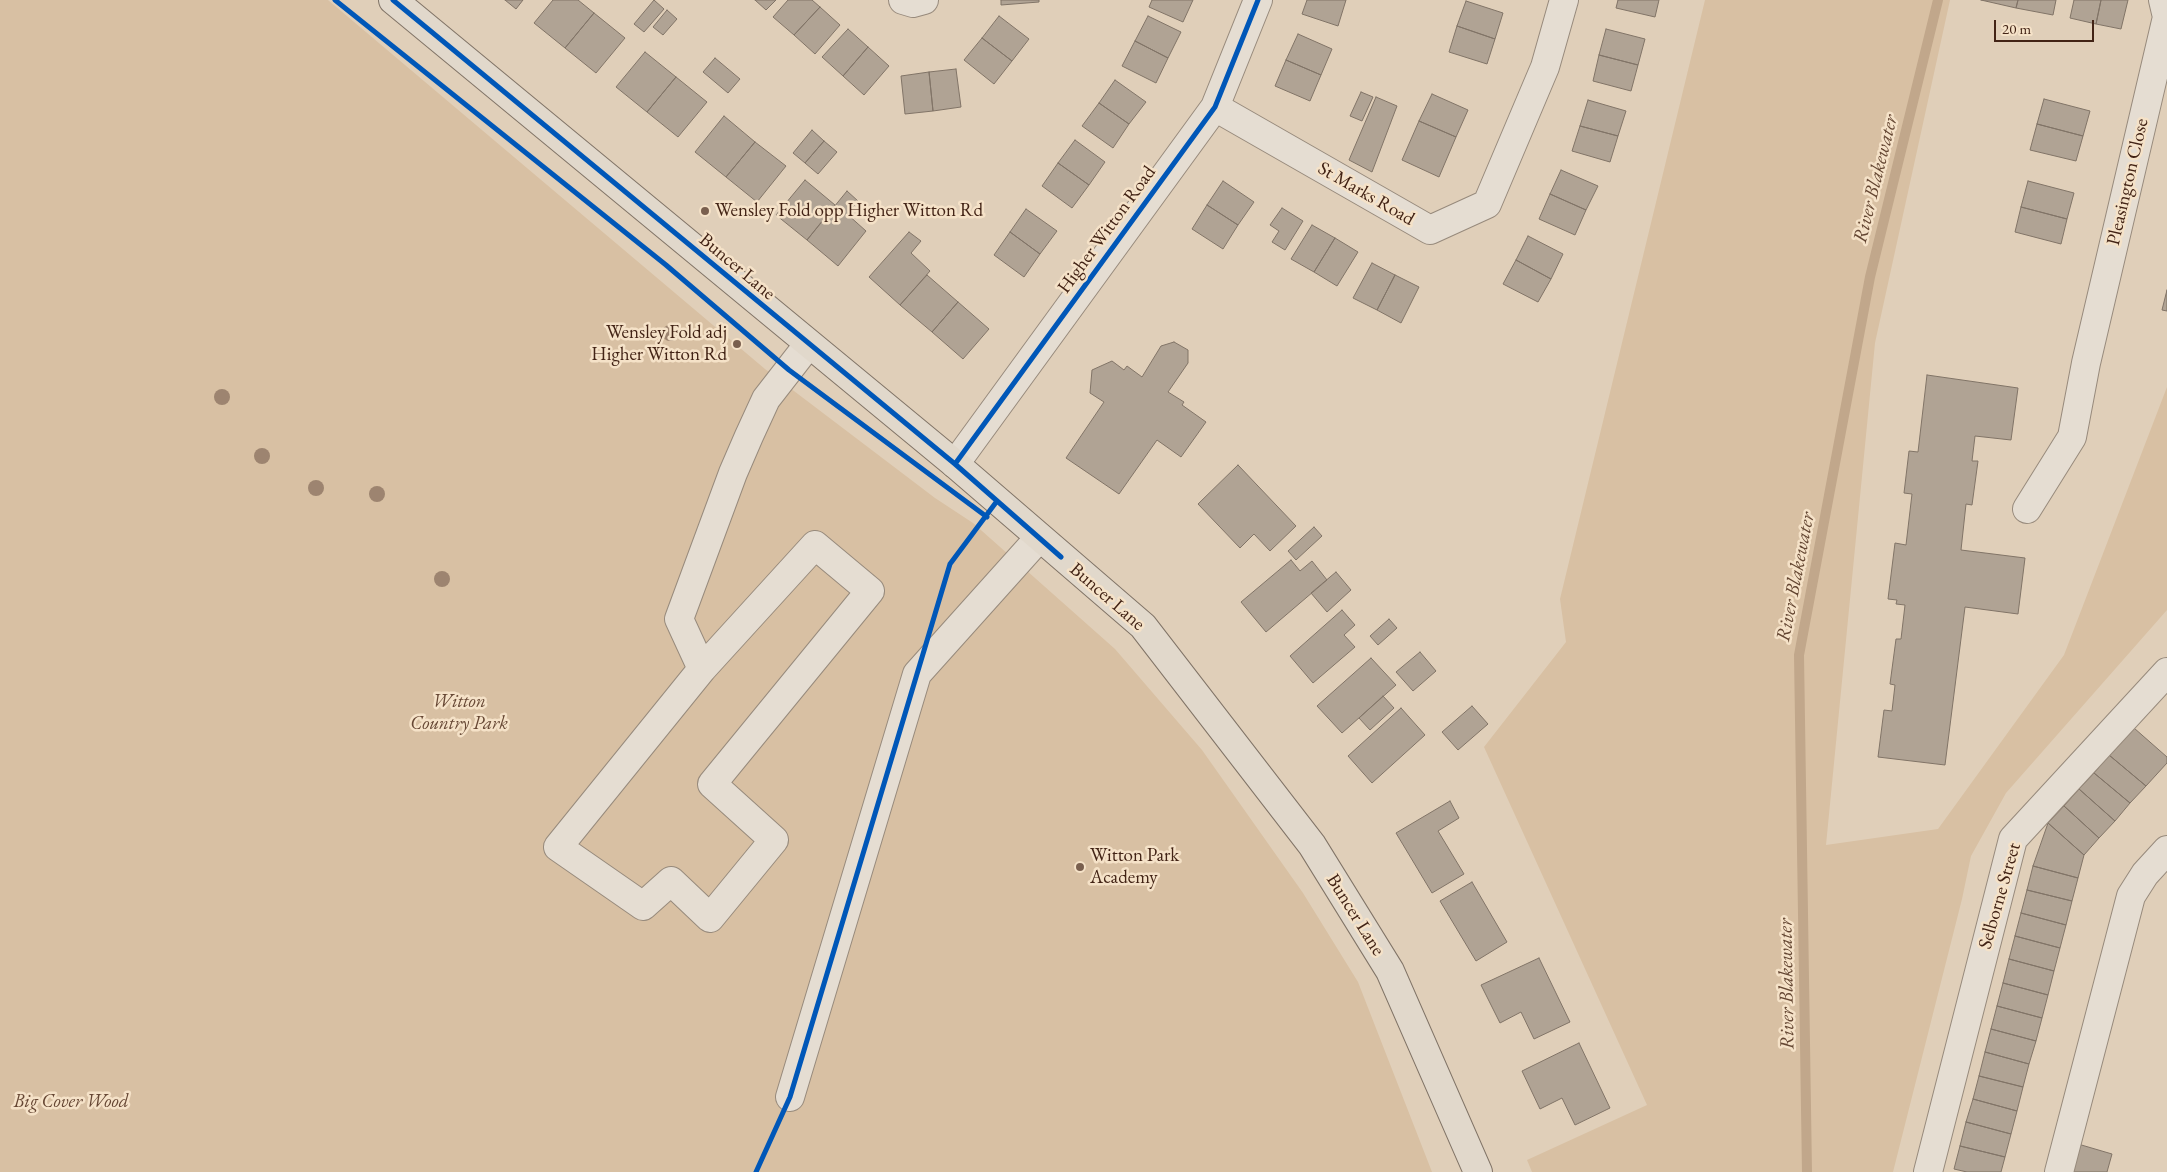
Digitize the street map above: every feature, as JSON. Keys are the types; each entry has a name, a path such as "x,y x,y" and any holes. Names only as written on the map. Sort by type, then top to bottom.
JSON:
{"main road":[{"name":"Buncer Lane","path":"393,0 955,464 1143,626 1312,846 1390,971 1478,1172"}],"street":[{"path":"903,0 913,2 924,0"},
{"name":"Higher Witton Road","path":"955,464 1215,107 1258,0"},
{"name":"St Marks Road","path":"1215,107 1430,230 1487,204 1545,67 1564,0"},
{"name":"Pleasington Close","path":"2027,509 2072,436 2086,363 2167,17 2164,0"},
{"path":"702,669 680,619 733,473 763,407 808,344"},
{"path":"790,1097 917,674 1039,538"},
{"path":"815,545 870,591 712,784 774,840 710,918 671,881 643,906 558,846 702,669 815,545"},
{"name":"Selborne Street","path":"1928,1172 2013,839 2163,684"},
{"path":"2059,1172 2130,896 2145,874 2167,850"}],"green space":[{"name":"Witton Country Park","path":"0,0 328,0 765,369 935,498 973,523 1115,649 1202,750 1303,893 1358,982 1432,1172 0,1172"},
{"path":"1705,0 1950,0 1875,343 1826,845 1938,829 2064,655 2167,387 2167,610 2006,793 1971,856 1962,899 1893,1172 1532,1172 1527,1160 1647,1105 1484,747 1566,642 1560,599"}],"building":[{"path":"505,0 523,0 516,9"},
{"path":"553,0 578,0 594,13 565,48 534,23"},
{"path":"654,0 664,9 644,32 634,24"},
{"path":"755,0 776,0 766,10"},
{"path":"788,0 812,0 820,7 794,35 773,17"},
{"path":"1001,0 1039,0 1039,2 1001,5"},
{"path":"1152,0 1193,0 1183,22 1149,7"},
{"path":"1307,0 1346,0 1338,26 1302,14"},
{"path":"1618,0 1659,0 1655,17 1616,8"},
{"path":"1981,0 2018,0 2016,8"},
{"path":"2018,0 2056,0 2053,15 2016,8"},
{"path":"2074,0 2101,0 2096,24 2070,18"},
{"path":"2101,0 2128,0 2121,29 2096,24"},
{"path":"1466,1 1503,13 1495,39 1457,26"},
{"path":"820,7 840,25 815,54 794,35"},
{"path":"667,10 677,19 663,35 653,27"},
{"path":"594,13 625,38 596,73 565,48"},
{"path":"999,16 1029,39 1012,61 982,38"},
{"path":"1148,16 1181,32 1168,58 1135,41"},
{"path":"1457,26 1495,39 1487,64 1449,52"},
{"path":"848,29 868,47 843,76 822,57"},
{"path":"1606,29 1645,39 1638,65 1599,55"},
{"path":"1298,34 1332,49 1321,75 1286,60"},
{"path":"982,38 1012,61 994,84 964,60"},
{"path":"1135,41 1168,58 1156,83 1122,66"},
{"path":"868,47 889,66 864,95 843,76"},
{"path":"645,52 676,77 647,112 616,87"},
{"path":"1599,55 1638,65 1631,91 1593,81"},
{"path":"715,58 740,79 728,93 703,72"},
{"path":"1286,60 1321,75 1310,101 1275,86"},
{"path":"956,69 961,107 933,111 929,72"},
{"path":"929,72 933,111 905,114 901,76"},
{"path":"676,77 707,102 678,137 647,112"},
{"path":"1115,80 1146,102 1129,124 1099,103"},
{"path":"1361,92 1373,97 1362,121 1350,116"},
{"path":"1432,94 1468,110 1456,137 1419,121"},
{"path":"1376,97 1397,106 1372,172 1349,160"},
{"path":"2044,99 2090,111 2083,136 2037,124"},
{"path":"1588,100 1626,111 1618,136 1580,126"},
{"path":"1099,103 1129,124 1113,148 1082,126"},
{"path":"724,116 755,142 726,177 695,152"},
{"path":"1419,121 1456,137 1439,177 1402,160"},
{"path":"2037,124 2083,136 2076,161 2030,150"},
{"path":"1580,126 1618,136 1610,162 1572,151"},
{"path":"812,130 824,141 805,163 793,153"},
{"path":"1075,140 1105,162 1089,185 1058,163"},
{"path":"824,141 837,152 818,174 805,163"},
{"path":"755,142 786,166 757,202 726,177"},
{"path":"1058,163 1089,185 1072,208 1042,186"},
{"path":"1561,170 1598,186 1586,210 1550,194"},
{"path":"805,180 835,205 807,240 776,215"},
{"path":"1223,181 1254,202 1238,225 1207,205"},
{"path":"2028,181 2074,193 2067,219 2021,207"},
{"path":"847,191 858,201 847,214 866,231 838,266 807,240"},
{"path":"1550,194 1586,210 1575,235 1539,219"},
{"path":"1207,205 1238,225 1223,249 1192,229"},
{"path":"2021,207 2067,219 2061,244 2015,232"},
{"path":"1282,208 1303,221 1285,250 1272,242 1279,231 1270,225"},
{"path":"1026,209 1057,231 1040,254 1010,232"},
{"path":"1312,225 1335,238 1314,272 1291,259"},
{"path":"909,232 921,241 911,253 930,271 900,305 869,277"},
{"path":"1010,232 1040,254 1024,277 994,255"},
{"path":"1528,236 1563,254 1551,279 1516,260"},
{"path":"1335,238 1358,252 1337,286 1314,272"},
{"path":"1516,260 1551,279 1538,302 1503,284"},
{"path":"1372,263 1395,275 1377,310 1353,298"},
{"path":"927,275 958,302 932,332 900,305"},
{"path":"1395,275 1419,287 1401,323 1377,310"},
{"path":"2167,290 2167,311 2162,310"},
{"path":"958,302 989,329 963,359 932,332"},
{"path":"1174,342 1188,350 1188,363 1168,392 1184,402 1182,405 1206,422 1181,457 1157,440 1119,494 1066,458 1104,402 1090,393 1092,370 1112,361 1124,370 1127,366 1142,377 1161,346"},
{"path":"1927,375 2018,388 2011,440 1975,436 1972,461 1978,461 1972,505 1966,504 1961,550 2025,558 2018,614 1965,607 1945,765 1878,757 1884,710 1892,711 1895,685 1890,684 1896,639 1901,639 1905,605 1896,604 1897,600 1888,599 1895,543 1906,545 1912,494 1904,493 1909,451 1918,452"},
{"path":"1238,465 1296,526 1270,551 1254,534 1240,548 1198,504"},
{"path":"1314,527 1322,536 1296,560 1288,551"},
{"path":"1291,560 1300,571 1312,561 1327,580 1266,632 1241,602"},
{"path":"1336,572 1351,590 1327,612 1311,593"},
{"path":"1342,610 1355,625 1344,635 1355,647 1313,683 1290,656"},
{"path":"1389,619 1397,628 1378,645 1370,636"},
{"path":"1420,652 1436,671 1413,691 1396,672"},
{"path":"1371,658 1396,685 1342,733 1317,706"},
{"path":"1383,696 1394,708 1370,730 1359,718"},
{"path":"1472,706 1488,724 1458,750 1442,732"},
{"path":"1401,708 1425,735 1372,783 1348,756"},
{"path":"2134,728 2167,757 2167,763 2146,786 2109,755"},
{"path":"2109,755 2146,786 2130,803 2094,773"},
{"path":"2094,773 2130,803 2115,821 2079,789"},
{"path":"2079,789 2115,821 2099,838 2064,806"},
{"path":"1450,801 1459,818 1438,831 1464,874 1432,893 1396,833"},
{"path":"2064,806 2099,838 2084,855 2048,823"},
{"path":"2048,823 2084,855 2078,878 2033,866"},
{"path":"2033,866 2078,878 2072,901 2027,890"},
{"path":"1472,882 1507,942 1476,961 1440,901"},
{"path":"2027,890 2072,901 2066,925 2021,913"},
{"path":"2021,913 2066,925 2060,948 2015,936"},
{"path":"2015,936 2060,948 2054,971 2009,959"},
{"path":"1539,958 1570,1022 1534,1039 1521,1012 1500,1023 1481,985"},
{"path":"2009,959 2054,971 2048,995 2003,983"},
{"path":"2003,983 2048,995 2042,1018 1997,1006"},
{"path":"1997,1006 2042,1018 2036,1041 1991,1029"},
{"path":"1991,1029 2036,1041 2029,1064 1985,1052"},
{"path":"1579,1043 1610,1108 1575,1125 1562,1098 1540,1109 1522,1071"},
{"path":"1985,1052 2029,1064 2023,1087 1979,1076"},
{"path":"1979,1076 2023,1087 2017,1111 1973,1099"},
{"path":"1973,1099 2017,1111 2011,1134 1966,1122"},
{"path":"1966,1122 2011,1134 2005,1157 1960,1146"},
{"path":"2078,1144 2112,1154 2107,1172 2071,1172"},
{"path":"1960,1146 2005,1157 2001,1172 1967,1172 1954,1169"}],"waterway":[{"name":"River Blakewater","path":"1807,1172 1799,655 1870,277 1938,0"}],"cycle path":[{"path":"335,0 666,265 789,370 987,517"},
{"path":"393,0 955,464 1061,557"},
{"path":"955,464 1215,107 1258,0"},
{"path":"756,1172 790,1097 950,564 997,501"}],"place":[{"name":"Wensley Fold opp Higher Witton Rd","path":"705,211"},
{"name":"Wensley Fold adj Higher Witton Rd","path":"737,344"},
{"name":"Witton Park Academy","path":"1080,867"}],"park label":[{"name":"Big Cover Wood","path":"71,1102"}]}
